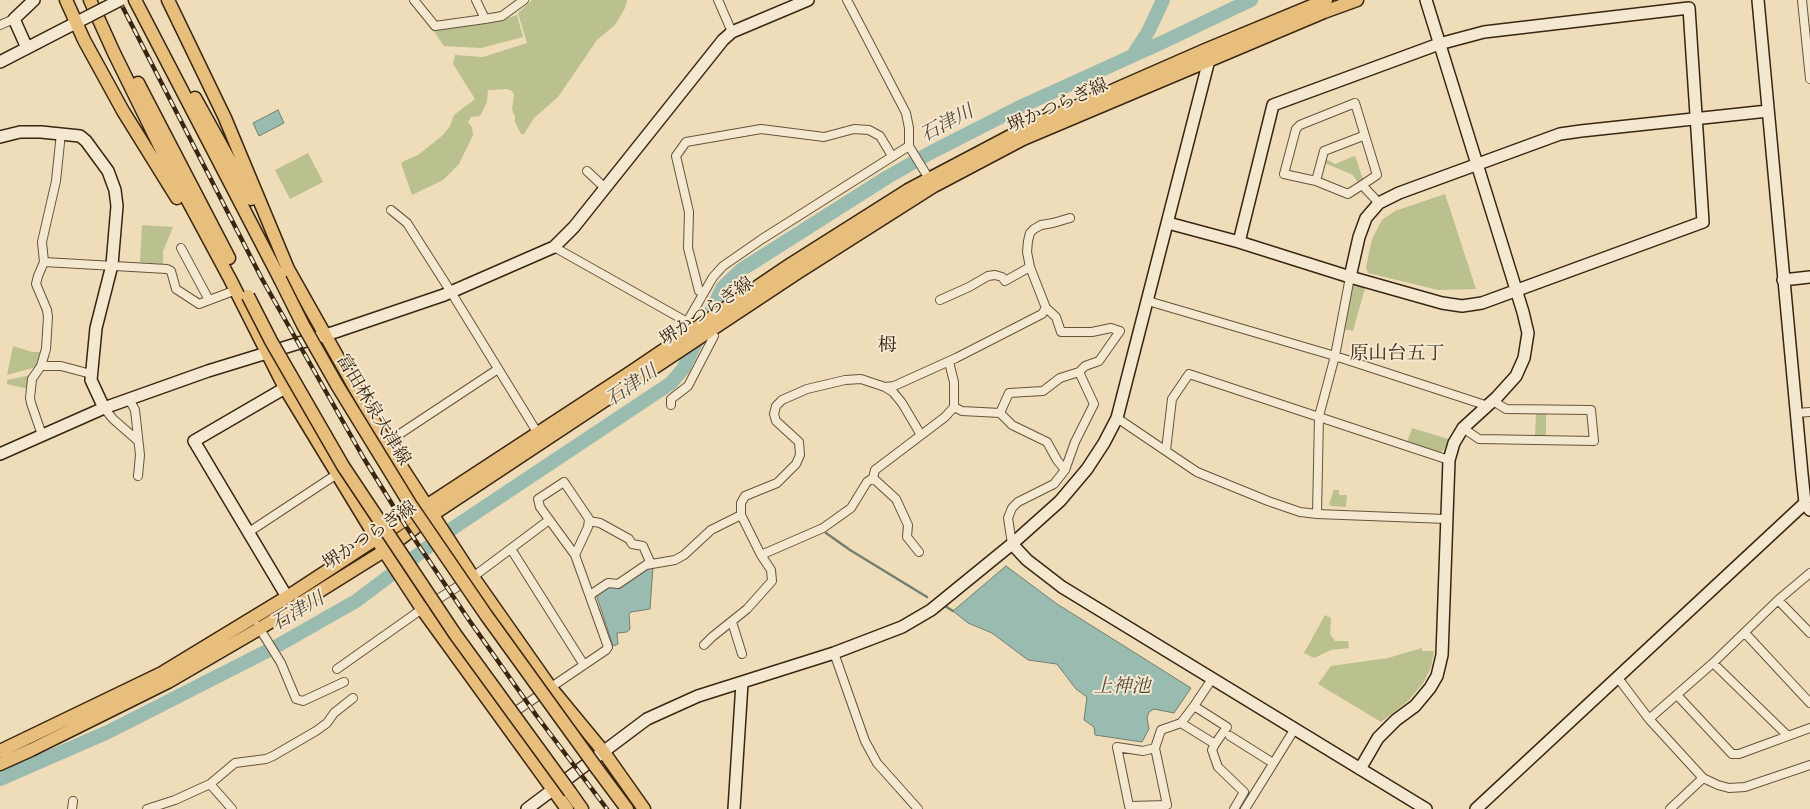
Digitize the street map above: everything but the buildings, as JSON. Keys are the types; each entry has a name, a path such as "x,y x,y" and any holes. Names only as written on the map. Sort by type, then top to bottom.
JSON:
{"main road":[{"path":"66,0 76,23 123,111 233,285"},
{"path":"90,0 173,173 268,352 285,388 407,587 567,809"},
{"path":"95,0 271,340 343,466 455,634 582,809"},
{"name":"富田林泉大津線","path":"136,0 284,274 303,325 337,385 410,504 497,631 627,809"},
{"path":"168,0 225,118 284,274 324,335 386,443 473,577 551,688 603,751 644,809"},
{"name":"堺かつらぎ線","path":"0,750 259,628 287,597 376,538 432,515 679,351 720,313 799,259 929,178 1023,139 1326,0"},
{"name":"堺かつらぎ線","path":"1207,55 1357,0"},
{"name":"堺かつらぎ線","path":"0,764 168,682 386,554 537,432 878,221 929,178"}],"street":[{"path":"0,25 14,18 34,0"},
{"path":"0,62 120,0"},
{"path":"414,0 435,26 502,16 524,0"},
{"path":"476,0 485,18"},
{"path":"718,0 732,32"},
{"path":"0,454 104,408 451,292 554,247 574,227 723,40 732,32 808,0"},
{"path":"847,0 906,113 911,148 929,178"},
{"path":"1360,769 1378,738 1396,720 1415,706 1437,676 1442,655 1449,460 1454,444 1463,428 1490,404 1516,376 1524,358 1528,332 1426,0"},
{"path":"1476,809 1807,506 1796,414 1758,0"},
{"path":"1802,0 1810,80"},
{"path":"1168,223 1239,242 1350,277 1442,303 1462,306 1482,303 1703,222 1689,8 1484,32 1439,44 1273,104 1239,242"},
{"path":"14,18 27,48"},
{"path":"527,809 647,719 698,696 834,653 902,627 931,610 1012,544 1060,501 1078,480 1104,443 1117,418 1168,223 1207,55"},
{"path":"1355,103 1363,136 1377,176 1348,194 1316,181 1284,174 1296,129 1300,125 1355,103"},
{"path":"1317,514 1319,416 1335,356 1359,237 1366,218 1379,203 1399,193 1560,134 1768,111"},
{"path":"703,293 699,291 688,248 689,212 676,156 686,142 762,128 824,137 854,129 869,130 880,136 892,156"},
{"path":"0,137 20,132 61,133 84,138 108,171 115,190 117,206 112,265 96,328 91,380 104,408 113,420 137,440"},
{"path":"42,435 32,410 30,398 32,379 41,366 46,349 48,317 36,284 44,262 42,242 56,181 61,133"},
{"path":"1316,181 1324,151 1363,136"},
{"path":"670,405 671,399 688,386 700,330 703,293 723,266 762,238 892,156 911,148"},
{"path":"587,171 605,188"},
{"path":"1362,185 1379,203"},
{"path":"390,210 407,223 537,432"},
{"path":"1000,413 1009,393 1044,391 1060,378 1079,372 1085,366 1099,361 1120,331 1112,328 1092,332 1061,332 1056,316 1046,308 1030,267 1027,252 1028,241 1034,229 1041,225 1070,218"},
{"path":"554,247 700,330"},
{"path":"181,253 209,300"},
{"path":"44,262 167,269 171,271 176,288 199,304 233,285"},
{"path":"940,300 988,276 1002,277 1005,281 1030,267"},
{"path":"1784,280 1810,277"},
{"path":"1148,301 1506,409 1591,410 1594,441 1479,439 1463,428"},
{"path":"885,387 894,386 949,362 1042,314 1046,308"},
{"path":"761,555 823,528 852,508 867,482 873,478 875,470 945,417 954,407 954,382 949,362"},
{"path":"41,366 61,366 91,374"},
{"path":"386,443 498,369"},
{"path":"1079,372 1094,404 1074,442 1065,470 1054,484 1018,502 1012,508 1008,518 1012,544 1027,560 1062,587 1426,809"},
{"path":"1166,450 1172,400 1189,374 1449,460"},
{"path":"704,646 712,637 747,609 772,581 771,570 761,555 741,515 741,503 745,496 777,483 796,464 800,455 800,442 776,421 774,414 776,406 782,400 807,389 845,380 861,379 885,387 893,392 902,403 921,435"},
{"path":"285,388 194,441 287,597"},
{"path":"129,399 135,410 140,455 138,476"},
{"path":"954,407 962,411 1000,413 1012,425 1047,442 1065,470"},
{"path":"1796,414 1810,412"},
{"path":"1117,418 1197,472 1300,512 1446,519"},
{"path":"249,532 337,474"},
{"path":"873,478 896,499 908,525 907,537 919,552"},
{"path":"502,721 606,650 608,646 575,555 549,520 538,499 564,482 589,519 588,527 575,555"},
{"path":"590,595 608,583 618,584 646,565 676,560 684,555 710,530 741,515"},
{"path":"337,669 422,609 473,577 549,520"},
{"path":"588,521 600,523 629,539 632,544 643,546 651,564"},
{"path":"511,549 584,665"},
{"path":"1649,719 1713,663 1778,600 1810,573"},
{"path":"1778,600 1810,633"},
{"path":"732,622 742,654"},
{"path":"259,628 278,660 296,698 303,701 344,682"},
{"path":"1745,633 1810,703"},
{"path":"834,653 865,741 877,763 918,809"},
{"path":"1713,663 1788,736"},
{"path":"1618,678 1649,719 1703,778 1729,788 1746,787 1810,765"},
{"path":"1155,748 1143,752 1117,747 1129,806 1167,806 1155,748 1161,730 1181,723 1212,679"},
{"path":"734,809 742,683"},
{"path":"1677,695 1732,754 1739,754 1810,728"},
{"path":"147,809 175,800 210,784 235,763 266,759 316,730 353,698"},
{"path":"1194,706 1227,727 1212,750 1218,767 1244,792 1234,809"},
{"path":"1181,723 1216,744"},
{"path":"1245,809 1294,730"},
{"path":"1230,736 1273,763"},
{"path":"1670,809 1703,778"},
{"path":"210,784 232,809"}],"green space":[{"path":"532,0 627,0 625,8 615,25 597,40 558,97 534,118 524,134 521,134 515,122 512,110 514,95 512,91 507,89 488,90 487,102 480,116 471,117 468,122 472,127 473,135 459,164 443,180 412,195 401,163 418,155 443,135 450,126 454,115 475,99 453,64 455,55 483,57 527,43 518,13"},
{"path":"517,15 523,37 481,48 444,46 433,30 499,21"},
{"path":"308,153 323,182 290,199 275,170"},
{"path":"1355,156 1363,179 1358,183 1353,175 1325,163 1326,159 1335,164"},
{"path":"1445,194 1476,289 1438,290 1368,273 1366,267 1372,239 1382,220 1395,211"},
{"path":"142,225 173,227 163,251 163,264 140,262"},
{"path":"1354,285 1365,288 1353,331 1343,329 1351,287"},
{"path":"13,346 32,352 40,352 36,367 7,375"},
{"path":"31,375 28,389 7,384 7,380"},
{"path":"1536,413 1546,413 1546,436 1535,435"},
{"path":"1412,428 1448,439 1444,450 1439,453 1407,442"},
{"path":"1334,490 1339,490 1339,495 1347,495 1346,507 1331,506 1329,504"},
{"path":"1325,615 1331,618 1330,634 1335,641 1348,641 1349,648 1331,650 1314,658 1304,653"},
{"path":"1422,648 1422,651 1434,651 1431,667 1424,682 1409,700 1381,722 1318,684 1331,666 1388,658"}],"water":[{"path":"278,110 284,123 259,136 253,123"},
{"name":"上神池","path":"1006,566 1057,604 1191,688 1174,713 1154,709 1149,712 1147,718 1149,729 1142,742 1095,735 1094,727 1084,720 1087,697 1076,689 1057,664 1028,660 992,633 968,623 953,611"},
{"path":"648,567 653,567 650,609 629,614 630,629 627,632 617,633 618,644 613,646 596,594"}],"waterway":[{"path":"1133,55 1148,32 1163,0"},
{"name":"石津川","path":"0,779 108,732 277,646 356,601 456,526 671,383 683,369 723,287 741,270 886,178 928,154 1022,106 1251,0"},
{"path":"826,533 850,550 927,597"},
{"path":"945,606 953,611"}],"railway":[{"path":"119,0 262,279 363,457 405,525 469,620 536,715 607,809"}],"district":[{"name":"栂","path":"887,346"},
{"name":"原山台五丁","path":"1397,354"}]}
